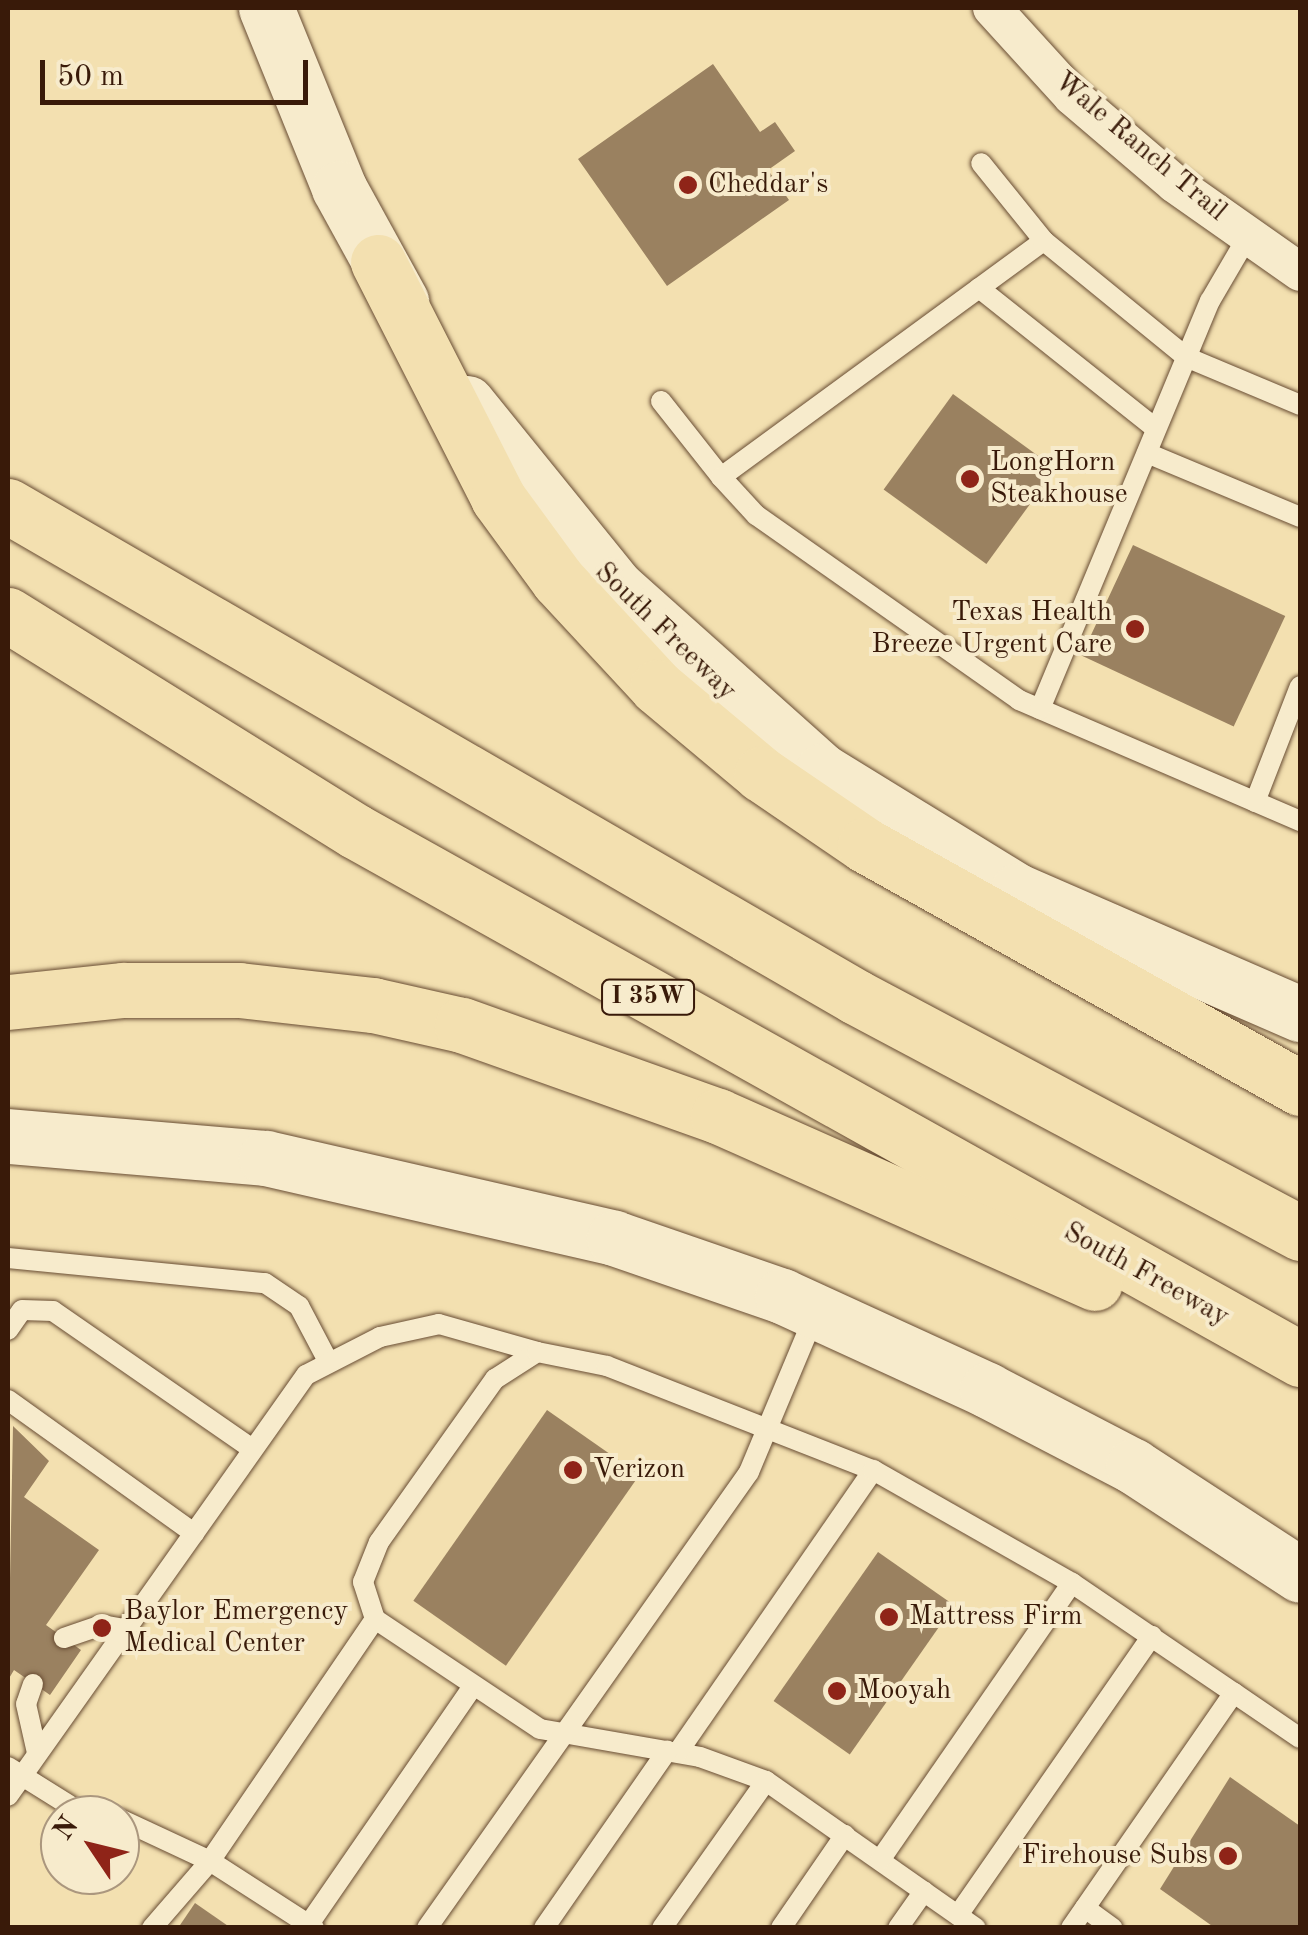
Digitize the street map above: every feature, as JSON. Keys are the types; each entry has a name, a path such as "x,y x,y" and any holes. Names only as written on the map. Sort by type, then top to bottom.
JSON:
{"highway":[{"path":"378,262 498,498 558,580 657,687 761,774 864,845 1300,1088"},
{"path":"8,506 856,996 1300,1234"},
{"name":"South Freeway","path":"8,615 355,831 1300,1360"},
{"path":"8,1002 123,990 239,990 373,1005 462,1025 718,1116 1300,1374"}],"main road":[{"name":"South Freeway","path":"266,8 304,110 378,262 431,350 551,516 747,712 920,838 1017,892 1300,1014"},
{"path":"8,1136 266,1158 614,1238 816,1312 1134,1466 1300,1575"}],"street":[{"name":"Wale Ranch Trail","path":"992,8 1072,96 1248,236 1300,272"}],"lane":[{"path":"982,163 1044,241 1186,357 1300,405"},
{"path":"1040,709 1186,357 1248,236"},
{"path":"721,477 1044,241"},
{"path":"979,288 1156,429"},
{"path":"661,401 756,516 1040,709 1300,821"},
{"path":"1146,452 1300,518"},
{"path":"1255,802 1300,686"},
{"path":"8,1258 265,1283 299,1306 327,1360"},
{"path":"8,1330 22,1310 53,1310 252,1449"},
{"path":"427,1928 559,1736 705,1536 773,1428 816,1312"},
{"path":"8,1796 14,1772 37,1754 306,1375 327,1360 439,1324 537,1352 607,1366 873,1470 1072,1583 1300,1738"},
{"path":"537,1352 495,1380 379,1542 364,1582 375,1619 471,1688 559,1736 672,1752 766,1781 976,1928"},
{"path":"8,1400 194,1533"},
{"path":"544,1928 873,1470"},
{"path":"880,1860 1072,1583"},
{"path":"152,1928 210,1861 375,1619"},
{"path":"64,1638 102,1624 125,1629"},
{"path":"958,1915 1152,1636"},
{"path":"33,1684 28,1724 37,1754"},
{"path":"140,1828 210,1861 311,1926 471,1688"},
{"path":"1071,1928 1234,1693"},
{"path":"14,1772 52,1795"},
{"path":"662,1928 766,1781"},
{"path":"781,1928 845,1835"},
{"path":"898,1928 924,1891"},
{"path":"1085,1908 1113,1928"}],"building":[{"name":"Cheddar's","path":"713,64 760,132 775,122 795,151 768,170 789,200 667,286 578,159"},
{"name":"LongHorn Steakhouse","path":"953,394 1056,469 986,564 884,489"},
{"path":"1133,545 1285,616 1234,727 1081,656"},
{"path":"547,1410 640,1475 506,1666 413,1601"},
{"path":"13,1426 49,1461 24,1497 99,1550 46,1625 81,1650 50,1695 14,1670 8,1680"},
{"path":"878,1552 954,1605 850,1754 774,1701"},
{"name":"Firehouse Subs","path":"1230,1777 1300,1826 1300,1928 1215,1928 1160,1889"},
{"path":"195,1903 231,1928 178,1928"}],"place":[{"name":"Cheddar's","path":"688,185"},
{"name":"LongHorn Steakhouse","path":"970,479"},
{"name":"Texas Health Breeze Urgent Care","path":"1135,629"},
{"name":"Verizon","path":"573,1470"},
{"name":"Mattress Firm","path":"889,1617"},
{"name":"Baylor Emergency Medical Center","path":"102,1628"},
{"name":"Mooyah","path":"837,1691"},
{"name":"Firehouse Subs","path":"1228,1856"}]}
